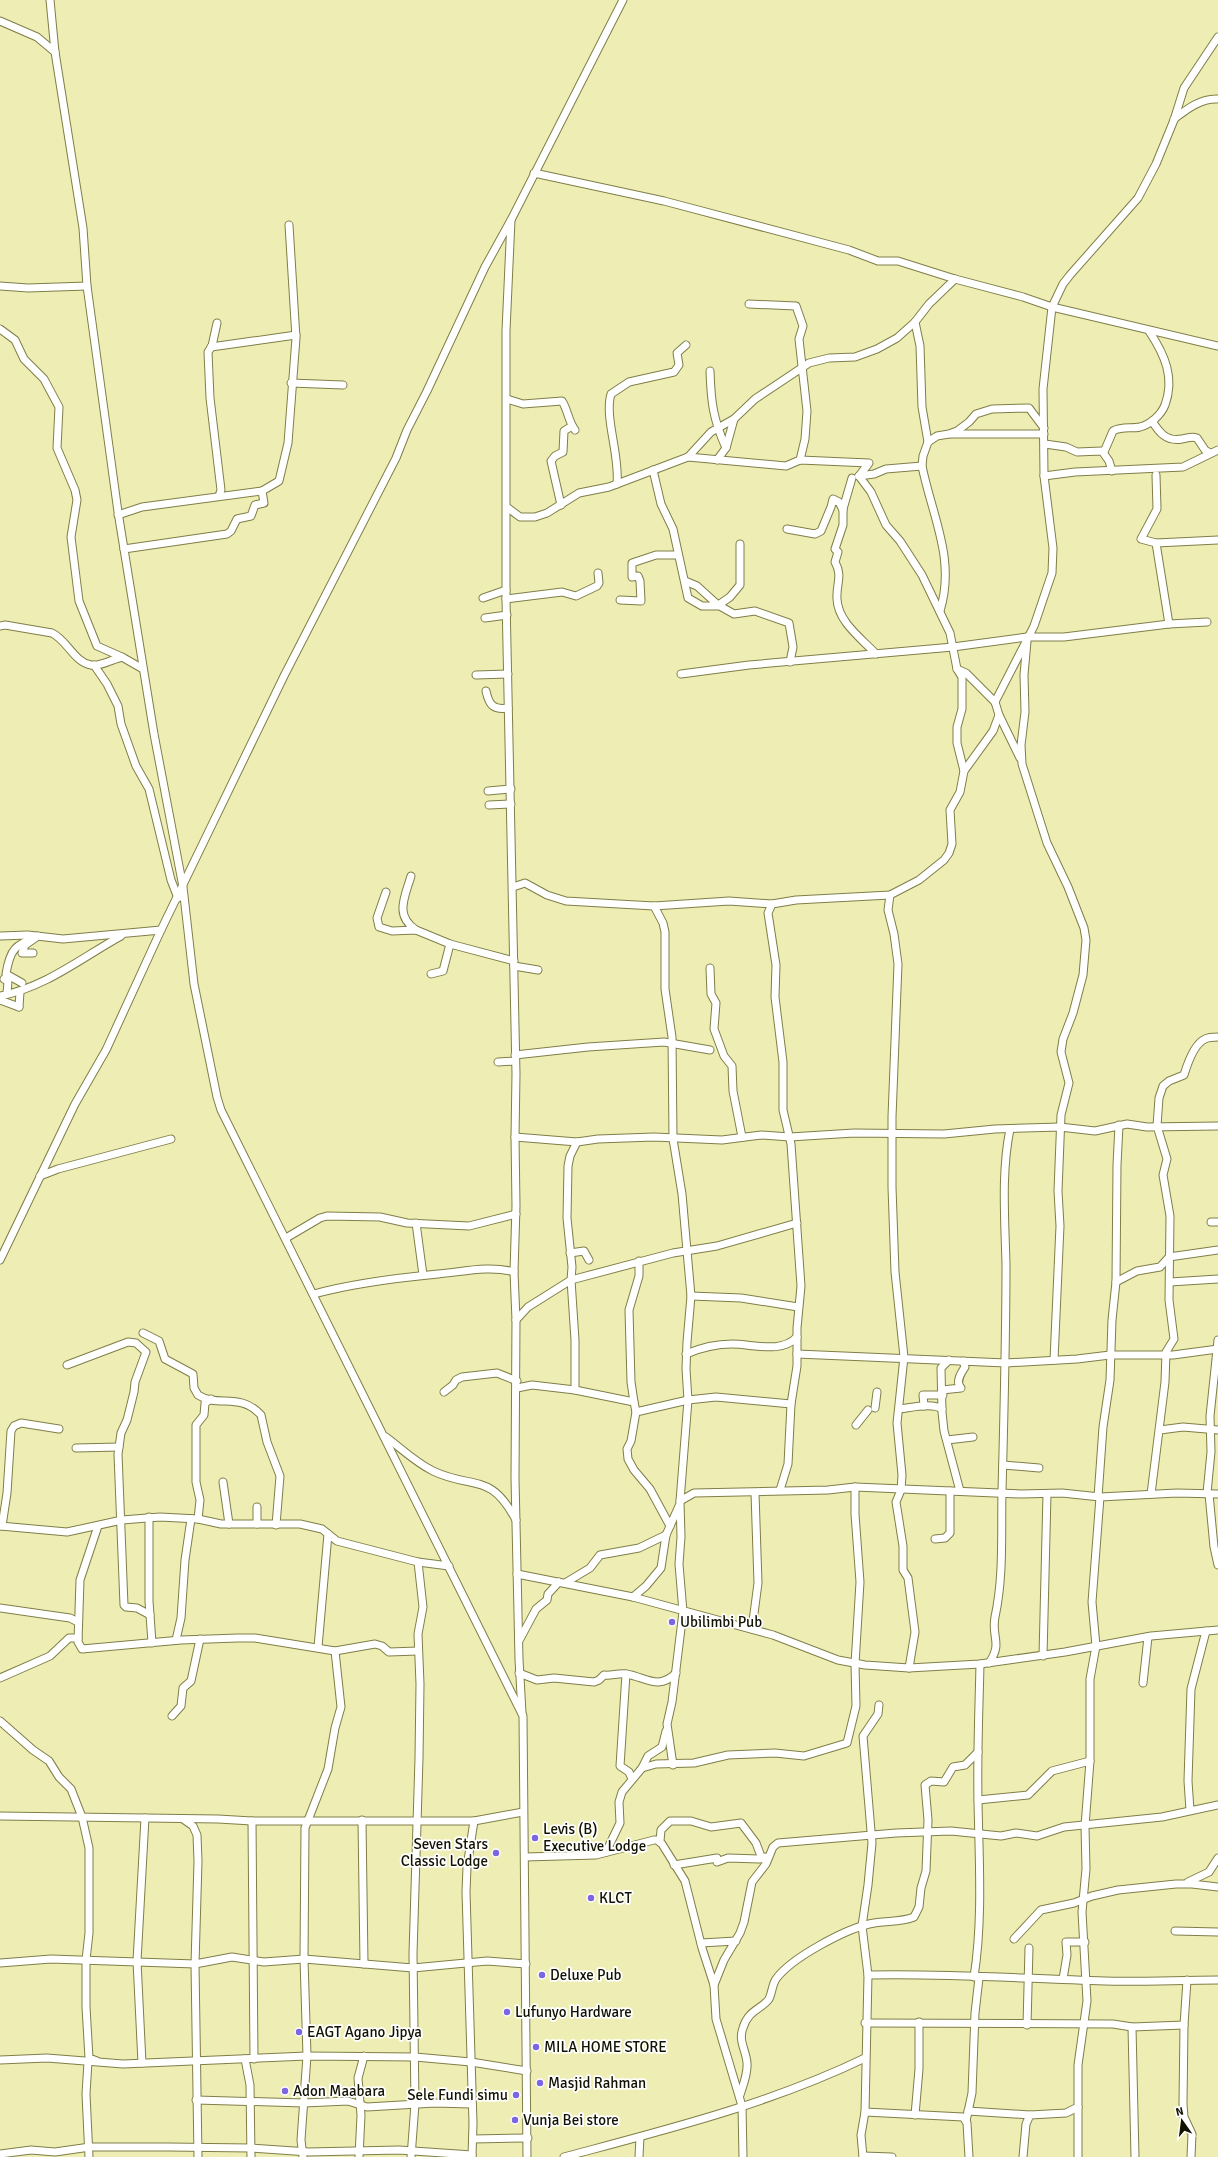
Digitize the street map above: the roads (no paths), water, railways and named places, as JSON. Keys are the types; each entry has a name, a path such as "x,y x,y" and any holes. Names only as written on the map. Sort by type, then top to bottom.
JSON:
{"street":[{"path":"50,0 55,52 83,228 87,286 118,515 143,669 182,887 194,984 216,1097 221,1110 314,1294 522,1716"},
{"path":"0,1260 75,1104 106,1050 161,930 178,898 284,676 396,458 407,430 428,391 485,267 511,220 623,0"},
{"path":"0,21 37,37 55,52"},
{"path":"995,702 1027,637 1034,626 1048,589 1054,559 1044,476 1045,444 1043,389 1052,307 1070,275 1138,198 1151,175 1174,120 1184,88 1218,37"},
{"path":"1174,120 1194,105 1209,98 1218,96"},
{"path":"1209,98 1218,99"},
{"path":"534,173 664,201 849,250 878,261 898,261 955,280 1022,297 1052,307 1218,346"},
{"path":"511,220 506,330 508,508 506,599 513,887 515,1058 514,1137 516,1214 514,1272 517,1384 515,1433 518,1641 522,1716 525,1857 527,2157"},
{"path":"118,515 142,508 262,491 276,484 281,475 288,443 291,383 296,335 289,225"},
{"path":"688,457 705,438 717,428 734,419 755,399 801,367 820,359 846,359 865,354 897,338 915,322 929,304 955,280"},
{"path":"0,286 28,288 87,286"},
{"path":"749,304 796,306 803,326 799,338 807,412 805,439 800,460"},
{"path":"915,322 920,346 922,407 928,442 923,456 922,466 941,534 944,557 946,592 940,611"},
{"path":"217,323 211,347 208,352 208,371 221,490 219,496"},
{"path":"0,329 15,340 24,359 44,379 58,403 60,412 57,452 75,490 77,500 71,537 79,601 97,646 143,669"},
{"path":"1112,471 1104,452 1113,430 1124,427 1140,427 1152,421 1163,410 1169,392 1170,379 1161,349 1149,331"},
{"path":"211,347 296,335"},
{"path":"616,484 618,462 609,408 611,394 629,382 674,372 679,365 677,353 686,345"},
{"path":"710,370 711,406 717,428 726,448"},
{"path":"291,383 343,385"},
{"path":"507,399 523,404 562,401 567,408 573,428 564,431 563,452 551,461 561,505"},
{"path":"950,434 970,422 979,412 1024,407 1032,411 1044,431"},
{"path":"717,460 726,448 734,419"},
{"path":"1152,421 1161,435 1173,439 1182,439 1190,436 1197,438 1205,450 1210,453"},
{"path":"928,442 937,436 950,434 984,436 1044,431"},
{"path":"1045,444 1066,447 1078,452 1098,450 1104,452"},
{"path":"1044,476 1183,467 1218,450"},
{"path":"508,508 525,518 546,513 578,493 616,484 688,457 786,466 800,460 869,463 855,477 843,510 843,525 835,549 838,552 835,562 840,570 837,599 843,619 876,654"},
{"path":"855,477 874,474 894,468 922,466"},
{"path":"653,470 661,504 673,529 688,598 702,606 718,605 730,597 740,585 740,544"},
{"path":"1156,475 1157,509 1141,539 1156,543 1218,540"},
{"path":"513,887 522,883 527,883 547,895 566,901 654,906 729,901 772,904 796,900 890,895 919,880 944,860 949,853 952,844 950,810 960,792 964,771 957,743 957,727 962,709 962,677 957,669 953,647 940,611 922,574 900,541 886,525 871,492 855,477"},
{"path":"124,549 227,534 231,531 237,520 251,516 255,504 264,503 262,491"},
{"path":"788,529 815,534 822,531 833,499 839,502 843,510"},
{"path":"1156,543 1169,624"},
{"path":"620,600 641,601 640,580 638,576 632,577 632,563 656,556 678,555"},
{"path":"506,599 562,592 576,596 598,586 598,573"},
{"path":"685,581 697,586 718,605 734,614 755,611 788,623 793,647 790,662"},
{"path":"483,598 506,590"},
{"path":"485,618 507,615"},
{"path":"681,674 953,647 1027,637 1064,637 1169,624 1207,622"},
{"path":"0,626 5,625 52,633 59,636 83,662 94,665 122,658"},
{"path":"1022,764 1021,745 1026,712 1024,675 1027,637"},
{"path":"94,665 107,684 118,706 121,724 136,766 149,789 171,880 178,898"},
{"path":"957,669 966,673 995,702 999,715 1022,764 1046,843 1068,887 1084,928 1086,940 1083,974 1073,1013 1063,1039 1061,1052 1068,1083 1060,1127 1058,1191 1060,1226 1054,1360"},
{"path":"476,675 508,674"},
{"path":"486,691 490,705 495,708 508,708"},
{"path":"964,771 993,732 999,715"},
{"path":"488,791 511,789"},
{"path":"489,805 511,804"},
{"path":"411,876 403,903 402,912 406,921 416,930 450,944 538,970"},
{"path":"386,892 377,918 379,927 392,931 416,930"},
{"path":"890,895 888,900 888,910 894,934 898,964 892,1134 895,1272 904,1358 897,1423 901,1468 901,1490 896,1502 902,1540 903,1570 908,1578 915,1632 909,1668"},
{"path":"772,904 768,913 776,966 775,997 783,1062 783,1110 790,1136 801,1286 798,1307 797,1354 791,1404 788,1464 780,1490"},
{"path":"606,1852 620,1823 620,1802 622,1792 642,1768 648,1756 662,1747 665,1742 676,1673 683,1612 679,1564 681,1537 680,1503 688,1400 686,1354 691,1296 682,1194 673,1138 671,1030 665,989 664,932 663,923 654,906"},
{"path":"0,936 38,936 63,939 161,930"},
{"path":"3,995 20,992 65,972 89,954 123,934"},
{"path":"33,953 22,953 25,945 38,936"},
{"path":"22,983 6,974 4,965 19,944 38,936"},
{"path":"431,974 443,971 450,944"},
{"path":"710,968 711,994 716,1003 714,1029 724,1056 732,1066 734,1091 742,1137"},
{"path":"3,995 8,982 4,978"},
{"path":"19,1007 20,992"},
{"path":"0,1000 19,1007"},
{"path":"0,1004 19,1007"},
{"path":"1151,1494 1160,1430 1166,1355 1167,1349 1174,1343 1170,1309 1170,1216 1163,1175 1167,1159 1157,1126 1159,1098 1163,1086 1169,1081 1184,1075 1188,1063 1204,1039 1218,1037"},
{"path":"498,1062 588,1047 664,1042 710,1050"},
{"path":"1078,2157 1078,2065 1086,2008 1085,1942 1082,1912 1086,1869 1085,1826 1090,1761 1090,1679 1096,1646 1092,1602 1116,1282 1117,1165 1119,1125"},
{"path":"514,1137 576,1142 610,1139 673,1138 722,1140 761,1135 790,1136 854,1133 944,1134 983,1129 1060,1127 1095,1131 1119,1125 1218,1126"},
{"path":"989,1663 996,1648 995,1620 1003,1543 1002,1492 1006,1363 1005,1181 1006,1150 1010,1129"},
{"path":"40,1176 58,1168 171,1139"},
{"path":"575,1390 575,1340 567,1218 568,1166 570,1156 576,1142"},
{"path":"286,1238 320,1218 328,1216 380,1217 416,1223 469,1226 516,1214"},
{"path":"416,1223 423,1275"},
{"path":"516,1320 528,1307 571,1280 597,1275 639,1261 687,1250 717,1246 797,1223"},
{"path":"1116,1282 1137,1271 1160,1267 1169,1257 1218,1250"},
{"path":"570,1253 584,1251 589,1260"},
{"path":"639,1261 639,1276 629,1310 631,1382 636,1412 631,1441 627,1449 628,1459 634,1470 650,1489 670,1526"},
{"path":"314,1294 340,1287 423,1275 479,1270 502,1270 514,1272"},
{"path":"1170,1282 1218,1279"},
{"path":"691,1296 741,1298 798,1307"},
{"path":"143,1334 159,1341 165,1359 192,1374 194,1388 198,1395 211,1400 242,1402 261,1415 268,1446 280,1476 276,1525"},
{"path":"686,1354 704,1348 731,1344 764,1348 783,1346 789,1344 797,1337"},
{"path":"1218,1340 1210,1430 1211,1452 1208,1494 1214,1547 1218,1565"},
{"path":"67,1366 128,1342 136,1343 146,1350 146,1357 135,1382 127,1420 121,1433 118,1454 118,1501 122,1520 121,1570 124,1606 137,1608 150,1615"},
{"path":"797,1354 1006,1363 1097,1358 1110,1355 1166,1355 1217,1349"},
{"path":"949,1360 941,1368 942,1409 947,1440 960,1491"},
{"path":"924,1406 923,1395 942,1393 961,1388 958,1382 959,1375 965,1368 963,1361"},
{"path":"444,1392 453,1385 456,1380 462,1377 498,1373 517,1384 532,1384 575,1390 634,1402"},
{"path":"875,1408 877,1392"},
{"path":"636,1412 688,1400 716,1397 791,1404"},
{"path":"176,1640 181,1618 185,1560 194,1519 200,1500 196,1482 196,1425 204,1415 205,1404 211,1400"},
{"path":"899,1409 924,1406 938,1406 942,1409"},
{"path":"856,1425 868,1410"},
{"path":"59,1429 21,1423 14,1426 11,1431 7,1493 1,1526 67,1532 122,1520 149,1517 194,1519 229,1524 300,1524 312,1526 328,1534 337,1541 418,1562 449,1566"},
{"path":"1160,1430 1183,1427 1218,1430"},
{"path":"384,1436 408,1455 433,1471 444,1476 472,1482 493,1490 506,1502 517,1521"},
{"path":"947,1440 973,1437"},
{"path":"76,1448 120,1447"},
{"path":"1003,1465 1039,1468"},
{"path":"223,1482 229,1524"},
{"path":"642,1768 656,1764 672,1765 694,1763 728,1756 775,1753 804,1756 845,1744 856,1710 855,1664 860,1582 855,1514 855,1487"},
{"path":"633,1597 646,1586 661,1568 666,1535 680,1503 694,1493 755,1493 780,1490 828,1490 855,1487 901,1490 1047,1494 1062,1493 1099,1497 1151,1494 1218,1494"},
{"path":"934,1539 945,1538 950,1533 950,1491"},
{"path":"752,1629 758,1583 755,1493"},
{"path":"1043,1656 1047,1494"},
{"path":"257,1507 257,1524"},
{"path":"149,1517 150,1615 152,1643"},
{"path":"98,1526 81,1578 78,1638 79,1648 84,1650 176,1640 256,1638 335,1651 369,1644 380,1645 389,1652 418,1651"},
{"path":"318,1647 328,1534"},
{"path":"518,1641 536,1609 548,1600 548,1594 562,1582 590,1568 600,1555 639,1548 666,1535"},
{"path":"411,2154 415,2104 413,1968 420,1684 418,1651 419,1624 423,1607 418,1562"},
{"path":"517,1574 633,1597 683,1612 773,1635 838,1660 855,1664 909,1668 980,1664 1043,1656 1148,1637 1218,1630"},
{"path":"0,1608 68,1618 78,1622"},
{"path":"1190,1810 1188,1781 1192,1689 1206,1631"},
{"path":"1143,1684 1148,1637"},
{"path":"0,1678 50,1656 69,1638 78,1638"},
{"path":"172,1716 181,1706 183,1688 191,1681 200,1639"},
{"path":"303,2154 301,2140 307,2056 304,1959 305,1836 308,1820 328,1769 335,1728 342,1702 335,1651"},
{"path":"969,2157 966,2121 972,2093 978,1947 978,1752 980,1664"},
{"path":"520,1673 537,1680 554,1678 594,1682 599,1680 604,1675 626,1674 657,1683 669,1680 676,1673"},
{"path":"626,1674 620,1766 629,1772 632,1779"},
{"path":"879,1705 878,1714 863,1736 871,1835 868,1885 862,1926 868,1975 865,2112 861,2135 863,2156 892,2157"},
{"path":"0,1721 33,1750 49,1761 59,1777 71,1789 82,1817 88,1848 89,1933 86,1960 86,2007 89,2058 101,2063"},
{"path":"667,1724 672,1765"},
{"path":"740,2096 747,2071 747,2062 741,2039 743,2027 749,2016 768,2000 774,1984 781,1973 816,1947 862,1926 876,1923 902,1921 914,1917 919,1907 921,1888 926,1874 928,1813 925,1785 931,1781 944,1782 953,1767 963,1766 978,1752"},
{"path":"978,1800 1028,1795 1052,1771 1066,1766 1090,1761"},
{"path":"714,1985 724,1960 736,1941 744,1922 752,1882 766,1864 774,1845 783,1842 928,1832 978,1832 1001,1836 1016,1833 1037,1836 1056,1828 1162,1817 1218,1805"},
{"path":"0,1816 218,1819 252,1821 474,1821 523,1812"},
{"path":"142,2063 137,1962 145,1818"},
{"path":"183,1819 193,1826 197,1835 198,1907 195,1964 195,2061 196,2147 198,2157"},
{"path":"362,1820 364,1964"},
{"path":"252,1821 254,2059"},
{"path":"0,2154 31,2150 55,2152 90,2147 196,2147 251,2148 303,2154 359,2153 472,2156 471,2062 467,1964 467,1867 474,1821"},
{"path":"743,2157 742,2106 716,2019 714,1985 700,1943 685,1882 660,1841 661,1830 670,1821 691,1821 711,1827 741,1823 756,1843 762,1858"},
{"path":"525,1857 596,1855 654,1840 660,1841"},
{"path":"674,1865 717,1858 717,1862 728,1858 762,1858 770,1852"},
{"path":"1182,1884 1209,1872 1218,1858"},
{"path":"1014,1939 1041,1910 1118,1890 1182,1884 1218,1887"},
{"path":"1176,1931 1218,1932"},
{"path":"700,1943 736,1941"},
{"path":"1063,1980 1067,1955 1066,1942 1085,1942"},
{"path":"1027,2025 1029,1948"},
{"path":"0,1963 51,1959 195,1964 232,1957 279,1962 304,1959 413,1968 487,1962 526,1964"},
{"path":"868,1975 922,1974 1126,1982 1218,1980"},
{"path":"1188,1980 1184,2025 1183,2104 1184,2117 1192,2134 1191,2157"},
{"path":"866,2023 919,2022 1027,2025 1113,2024 1132,2027 1184,2025"},
{"path":"915,2115 919,2069 919,2022"},
{"path":"1132,2027 1136,2157"},
{"path":"0,2060 47,2058 101,2063 142,2063 307,2056 415,2057 471,2062 527,2071"},
{"path":"359,2153 360,2105 358,2078 364,2056"},
{"path":"564,2157 640,2137 742,2106 818,2079 865,2058"},
{"path":"245,2059 250,2085 251,2157"},
{"path":"88,2062 87,2107 90,2147 89,2157"},
{"path":"196,2100 304,2103 348,2101 367,2107 415,2104 471,2104"},
{"path":"968,2111 1030,2115 1068,2113 1078,2107"},
{"path":"865,2112 960,2117 966,2121"},
{"path":"1023,2157 1026,2124 1030,2115"},
{"path":"639,2157 640,2137"},
{"path":"473,2139 528,2138"}],"place":[{"name":"Ubilimbi Pub","path":"672,1622"},
{"name":"Levis (B) Executive Lodge","path":"535,1838"},
{"name":"Seven Stars Classic Lodge","path":"496,1853"},
{"name":"KLCT","path":"591,1898"},
{"name":"Deluxe Pub","path":"542,1975"},
{"name":"Lufunyo Hardware","path":"507,2012"},
{"name":"EAGT Agano Jipya","path":"299,2032"},
{"name":"MILA HOME STORE","path":"536,2047"},
{"name":"Masjid Rahman","path":"540,2083"},
{"name":"Adon Maabara","path":"285,2091"},
{"name":"Sele Fundi simu","path":"516,2095"},
{"name":"Vunja Bei store","path":"515,2120"}]}
